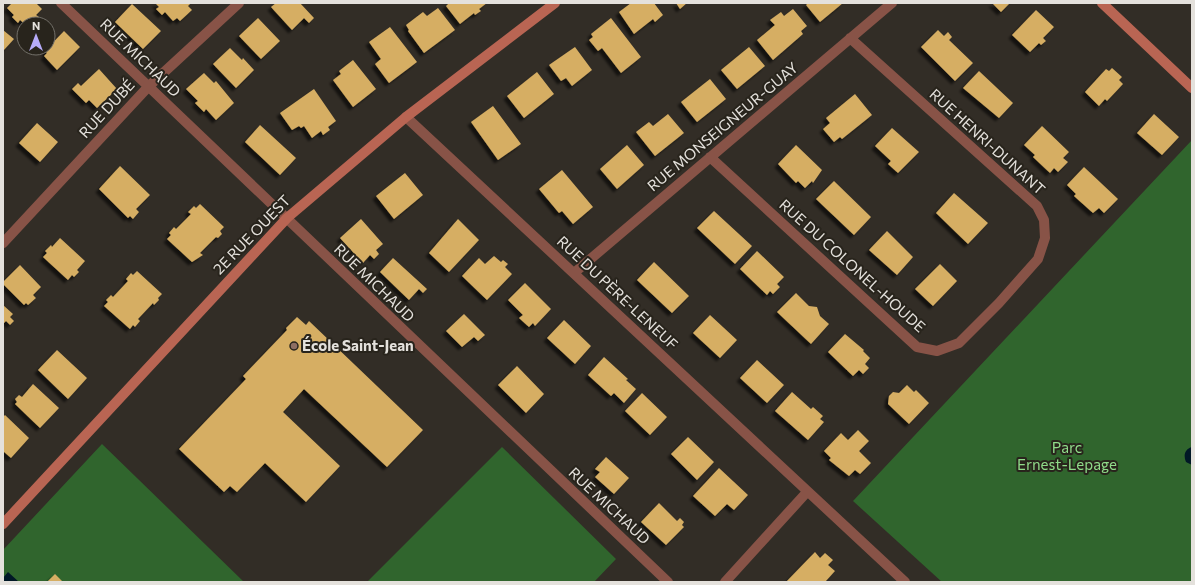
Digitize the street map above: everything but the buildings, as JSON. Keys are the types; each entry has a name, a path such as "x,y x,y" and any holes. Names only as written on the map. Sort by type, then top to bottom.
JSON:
{"street":[{"name":"RUE MICHAUD","path":"62,3 148,87 668,582"},
{"name":"RUE DUBÉ","path":"3,243 148,87 239,3"},
{"name":"2E RUE OUEST","path":"3,524 286,218 406,117 555,3"},
{"name":"RUE MONSEIGNEUR-GUAY","path":"574,273 892,3"},
{"path":"1102,3 1192,88"},
{"name":"RUE HENRI-DUNANT","path":"850,38 1037,206 1044,220 1045,238 1038,259 999,303"},
{"name":"RUE DU PÈRE-LENEUF","path":"406,117 905,582"},
{"name":"RUE DU COLONEL-HOUDE","path":"710,157 917,347 937,350 959,343 999,303"},
{"path":"725,582 807,492"}],"green space":[{"name":"Parc Ernest-Lepage","path":"1192,140 1192,582 942,582 853,501"},
{"path":"102,444 244,582 3,582 3,550"},
{"path":"502,447 616,559 594,582 367,582"}],"water":[{"path":"1192,447 1192,465 1186,462 1185,453"},
{"path":"8,572 19,582 3,582 3,578"}],"place":[{"name":"École Saint-Jean","path":"294,346"}]}
